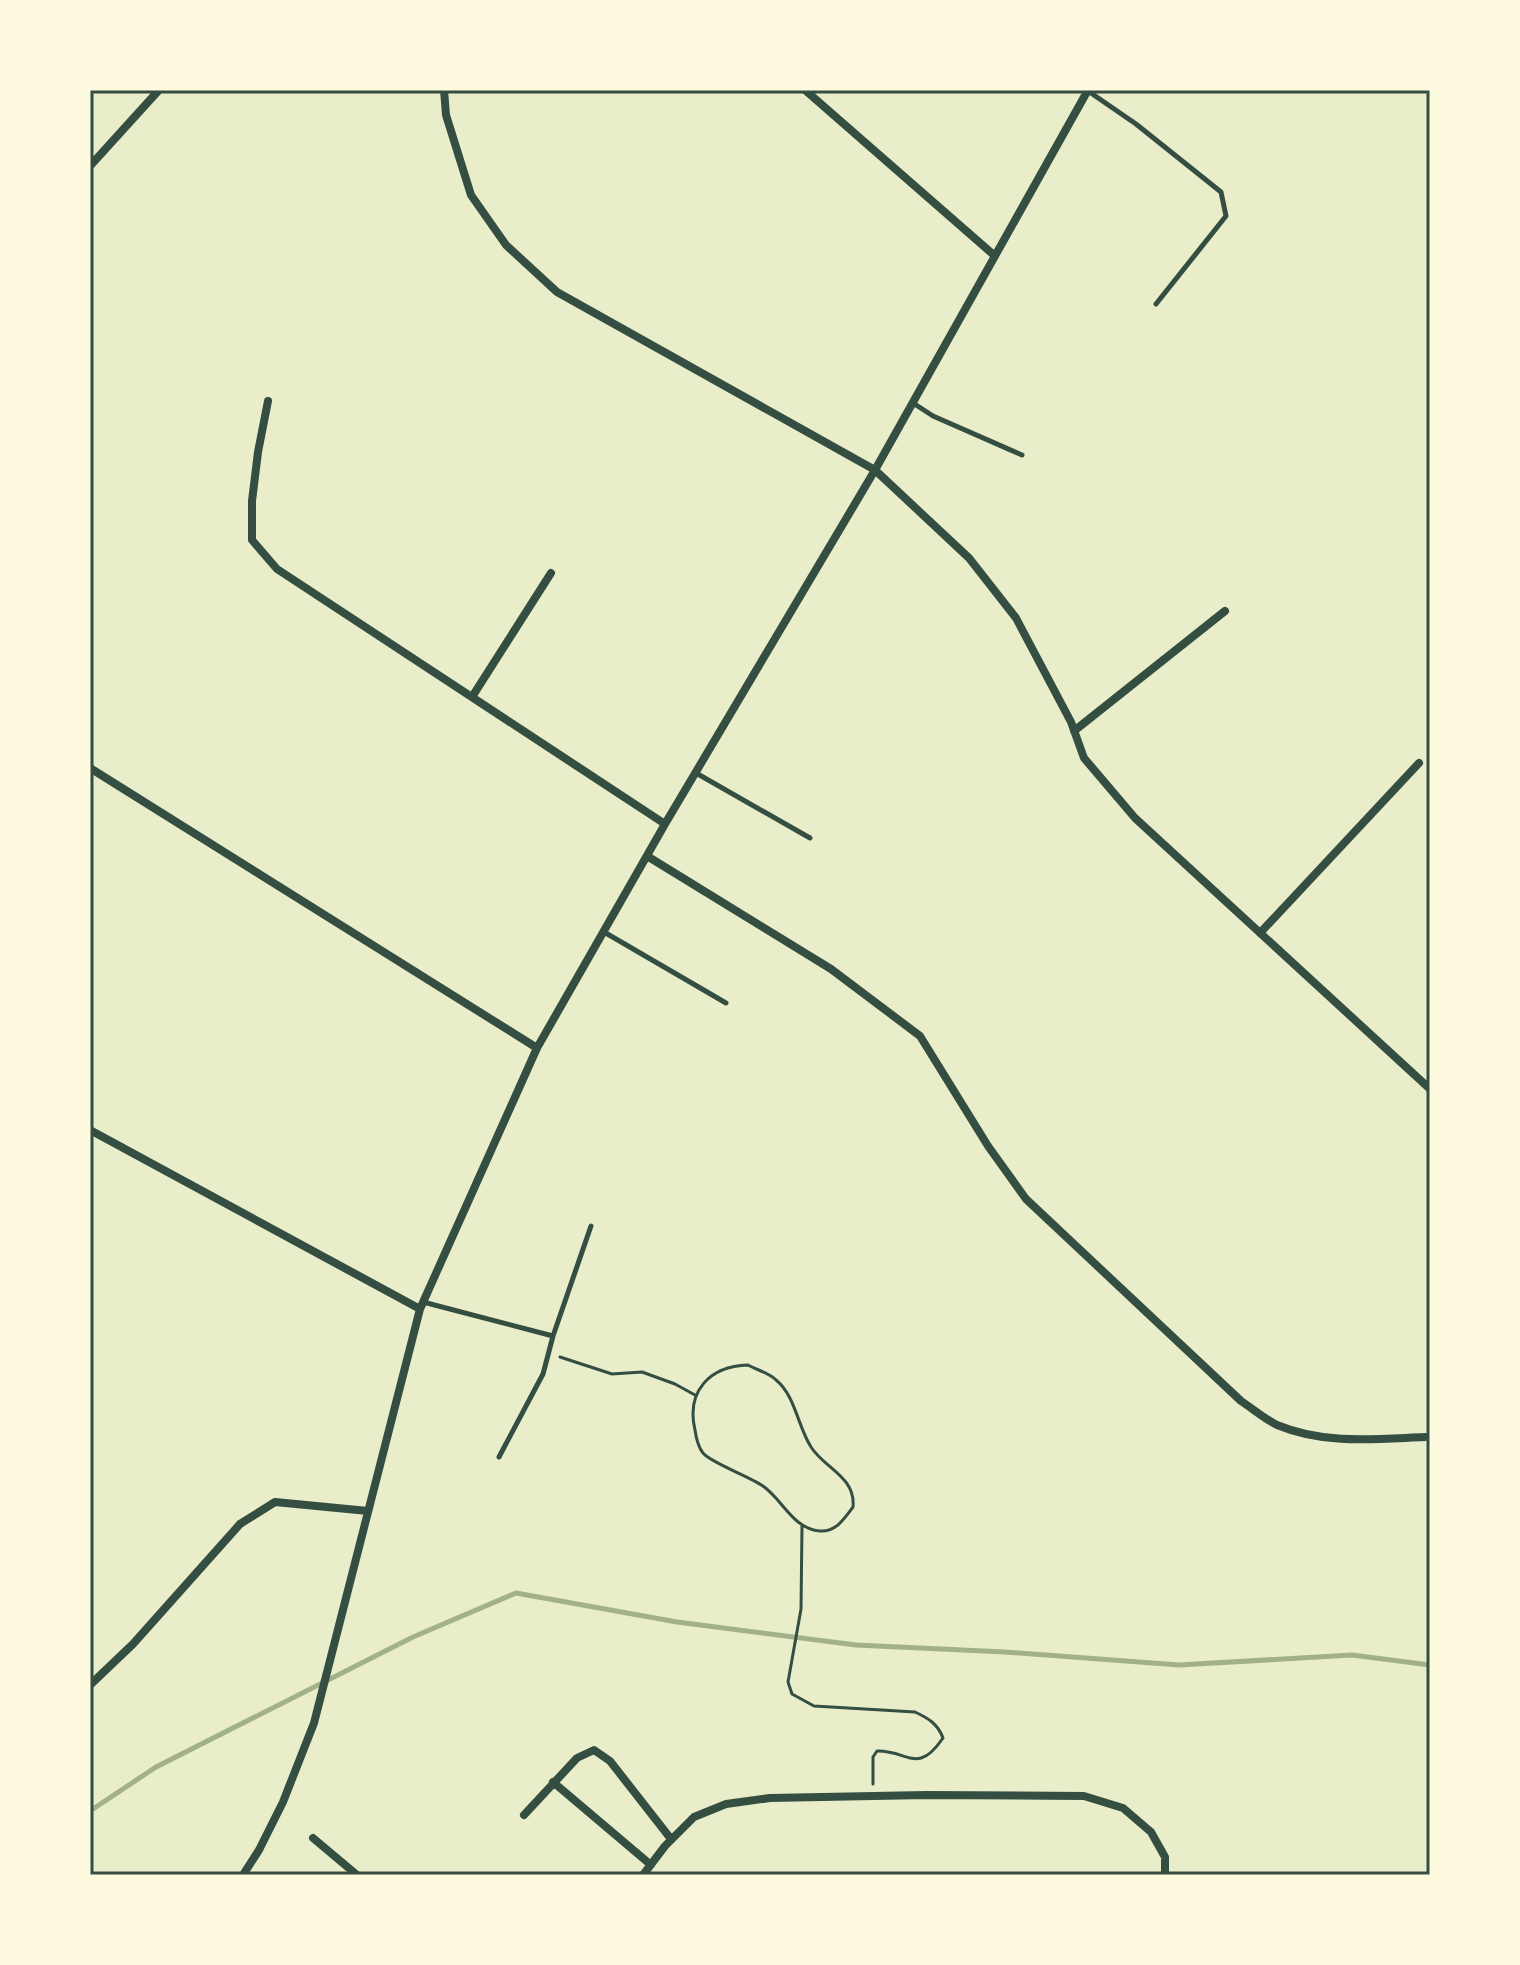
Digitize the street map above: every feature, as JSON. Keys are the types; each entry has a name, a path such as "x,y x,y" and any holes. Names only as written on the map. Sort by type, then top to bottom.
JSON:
{"street":[{"path":"90,166 159,90"},
{"path":"444,90 446,115 471,195 506,245 557,292 875,470 969,558 1016,618 1074,731 1084,758 1135,818 1430,1089"},
{"path":"805,90 995,256"},
{"path":"243,1875 259,1850 299,1766 314,1723 422,1306 537,1048 665,824 875,470 1088,90"},
{"path":"268,401 252,501 252,540 277,569 665,824"},
{"path":"472,697 551,573"},
{"path":"1074,731 1225,611"},
{"path":"1260,933 1419,763"},
{"path":"90,768 537,1048"},
{"path":"647,856 831,969 920,1036 988,1146 1026,1199 1241,1401 1275,1424 1302,1433 1341,1440 1425,1437"},
{"path":"90,1130 422,1306"},
{"path":"90,1685 133,1644 240,1524 275,1502 368,1511"},
{"path":"524,1815 577,1758 594,1750 610,1761 671,1839"},
{"path":"553,1782 651,1865"},
{"path":"643,1875 671,1839 694,1817 726,1804 770,1798 1084,1796 1123,1808 1151,1832 1165,1857 1165,1875"},
{"path":"313,1838 357,1875"}],"lane":[{"path":"1088,90 1221,192 1226,216 1156,304"},
{"path":"913,403 933,416 1022,455"},
{"path":"696,773 810,838"},
{"path":"604,931 726,1003"},
{"path":"499,1457 543,1374 591,1226"},
{"path":"422,1306 553,1336"}],"path":[{"path":"548,1354 612,1374 642,1372 695,1395"},
{"path":"748,1365 776,1379 785,1391 813,1451 832,1466 851,1490 853,1507 838,1527 822,1531 802,1526 778,1498 703,1453 691,1412 695,1395 708,1379 734,1366 748,1365"},
{"path":"802,1526 801,1609 788,1682 792,1694 814,1706 915,1712 928,1717 943,1738 923,1758 908,1759 877,1751 873,1757 873,1796"}],"waterway":[{"path":"90,1811 156,1767 413,1637 516,1593 677,1622 856,1645 1179,1665 1352,1655 1430,1665"}]}
